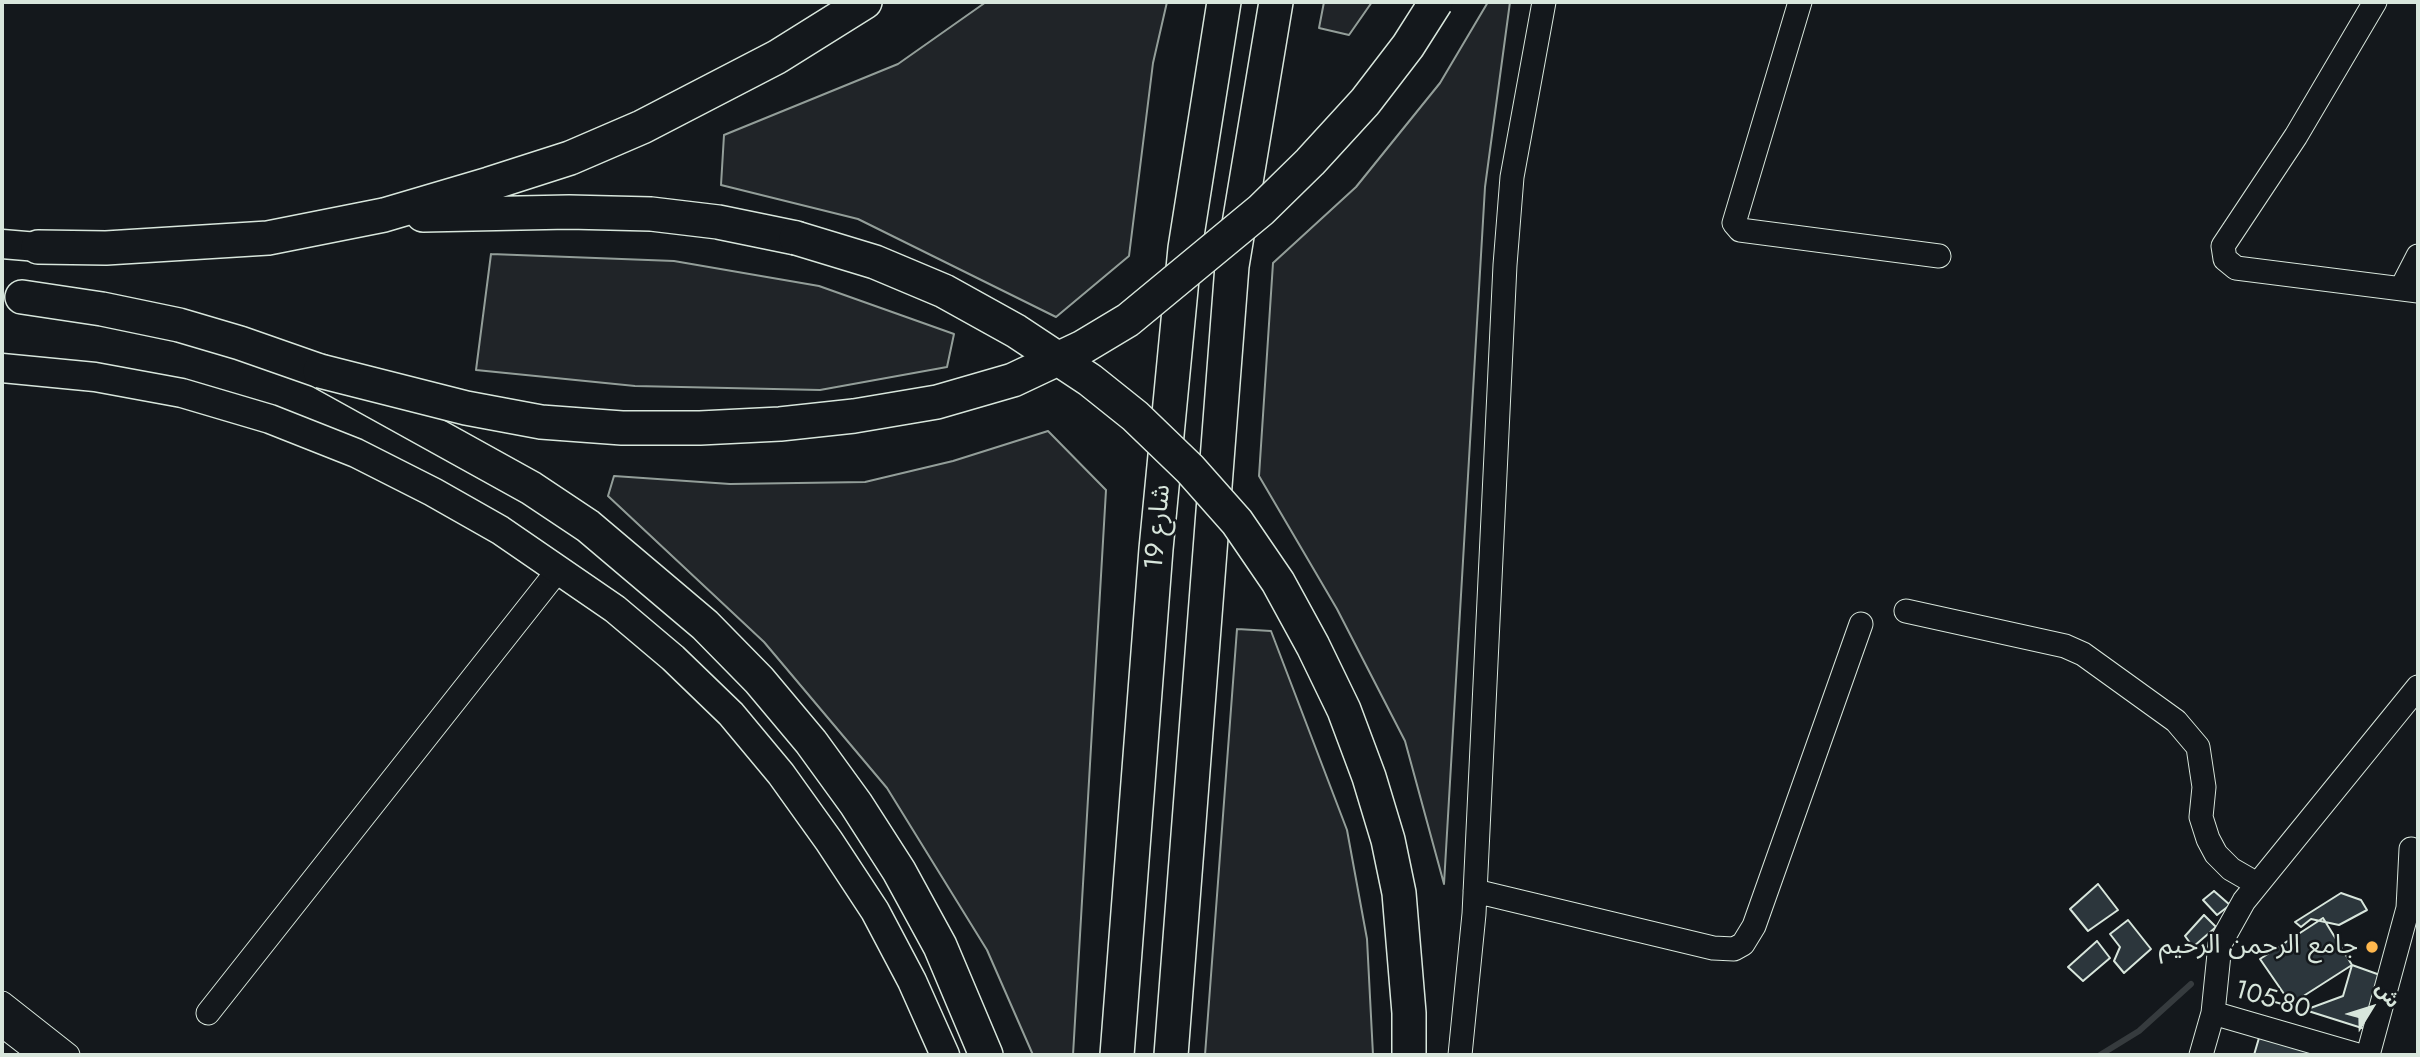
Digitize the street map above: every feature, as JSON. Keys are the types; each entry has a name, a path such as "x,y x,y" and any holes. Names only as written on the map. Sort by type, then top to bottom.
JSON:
{"highway":[{"path":"38,247 106,248 268,238 384,215 570,158 642,127 777,57 865,2"},
{"name":"شارع 19","path":"1117,1055 1156,548 1185,248 1224,2"},
{"name":"شارع 19","path":"1171,1055 1232,266 1276,2"},
{"path":"12,296 102,309 179,325 320,371 466,408 541,422 622,428 726,427 854,416 937,402 1013,380 1083,347 1128,320 1261,210 1310,162 1365,102 1408,46 1436,2"},
{"path":"384,215 569,212 651,214 718,222 796,238 875,262 944,291 1016,331 1090,380 1135,416 1190,469 1237,522 1278,582 1344,710 1369,777 1388,840 1399,893 1409,1013 1409,1055"},
{"path":"320,371 531,488 588,526 705,625 759,680 811,743 856,804 899,871 940,946 986,1055"}],"main road":[{"path":"2,244 38,247"},
{"path":"2,368 95,377 182,393 270,419 356,453 433,492 500,530 559,569 615,610 673,658 731,714 781,774 875,911 912,981 945,1055"}],"street":[{"path":"1460,1055 1475,891 1505,265 1512,177 1544,2"},
{"path":"1800,2 1734,223 1740,230 1939,256"},
{"path":"2375,2 2296,136 2223,246 2225,259 2236,268 2410,290 2418,256"},
{"path":"208,1013 559,569"},
{"path":"1906,611 2064,646 2083,654 2176,721 2198,747 2204,787 2201,817 2208,839 2216,854 2231,869 2257,884"},
{"path":"1475,891 1723,950 1734,949 1743,944 1754,926 1861,624"},
{"path":"2213,1013 2220,944 2244,901 2418,687"},
{"path":"2368,1055 2413,909 2411,849"},
{"path":"2,1003 68,1055"},
{"name":"105-80","path":"2201,1055 2213,1013 2358,1055"},
{"path":"2,1025 41,1055"}],"shaded area":[{"path":"986,2 1167,2 1153,63 1129,256 1056,317 858,219 721,185 724,135 898,64"},
{"path":"1324,2 1372,2 1349,35 1319,28"},
{"path":"1488,2 1510,2 1485,187 1444,884 1405,741 1337,609 1259,476 1273,263 1356,187 1440,83"},
{"path":"491,254 674,261 819,286 954,334 947,367 820,390 635,386 476,370"},
{"path":"1048,431 1106,490 1073,1055 1033,1055 987,950 887,788 764,642 608,496 614,476 730,484 865,482 953,461"},
{"path":"1237,629 1271,631 1347,830 1367,939 1373,1055 1205,1055"}],"building":[{"path":"2098,884 2118,910 2088,931 2070,909"},
{"path":"2214,891 2230,905 2217,915 2203,900"},
{"path":"2341,893 2361,900 2367,910 2339,925 2311,919 2301,927 2295,922"},
{"path":"2204,915 2216,927 2193,947 2185,936"},
{"path":"2323,918 2352,965 2291,1004 2260,959"},
{"path":"2128,920 2151,949 2124,973 2114,961 2120,947 2110,934"},
{"path":"2097,941 2110,958 2083,981 2068,967"},
{"path":"2352,965 2380,975 2365,1029 2305,1010 2343,996"},
{"path":"2261,1031 2320,1055 2254,1055"}],"waterway":[{"path":"2100,1055 2139,1031 2191,984"}],"place":[{"name":"جامع الرحمن الرحيم","path":"2372,947"}]}
